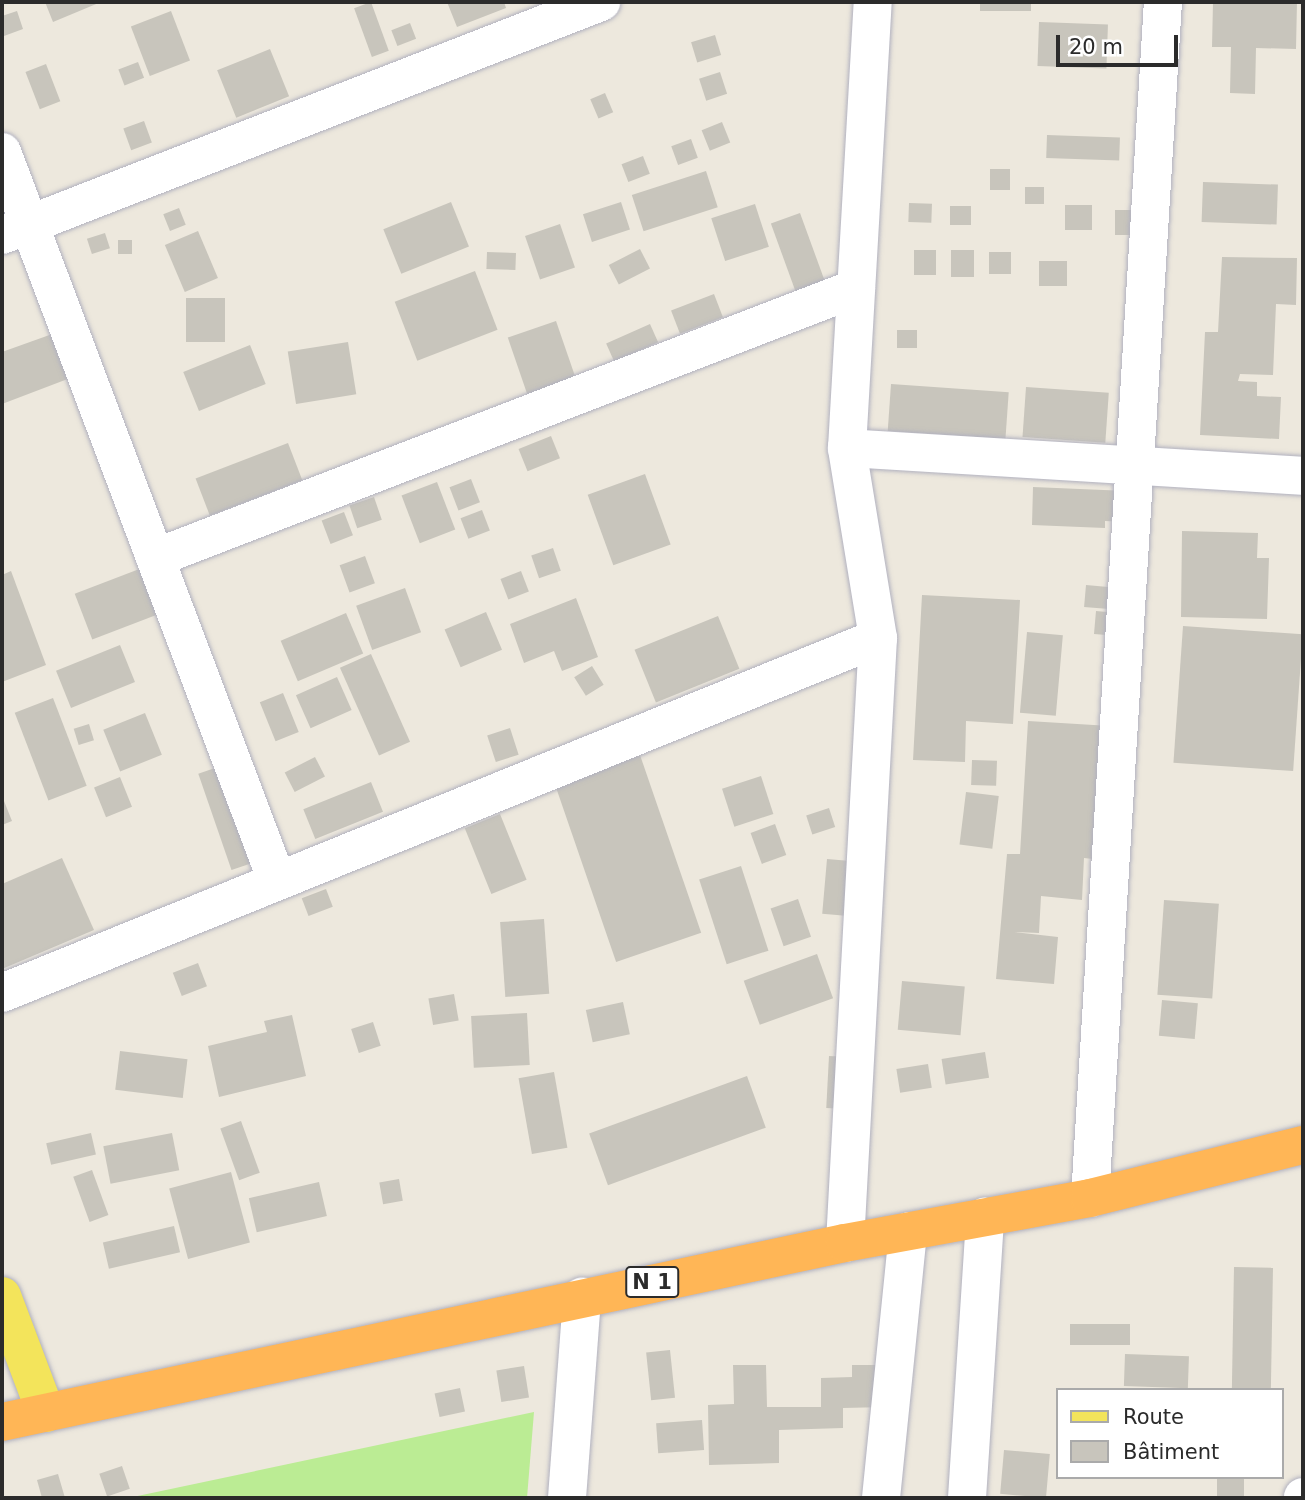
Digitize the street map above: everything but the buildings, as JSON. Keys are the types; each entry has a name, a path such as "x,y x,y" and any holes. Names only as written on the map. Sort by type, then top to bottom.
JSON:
{"highway":[{"name":"N 1","path":"2,1422 582,1297 845,1243 1090,1198 1303,1145"}],"main road":[{"path":"2,1296 46,1413"}],"street":[{"path":"15,230 601,2"},
{"path":"845,1243 878,638 847,448 873,2"},
{"path":"1090,1198 1163,2"},
{"path":"2,152 15,230 155,558 277,881"},
{"path":"155,558 856,288"},
{"path":"847,448 1303,476"},
{"path":"2,993 878,638"},
{"path":"967,1498 985,1217"},
{"path":"881,1498 908,1231"},
{"path":"567,1498 582,1297"}],"green space":[{"path":"534,1412 527,1498 128,1498"}]}
